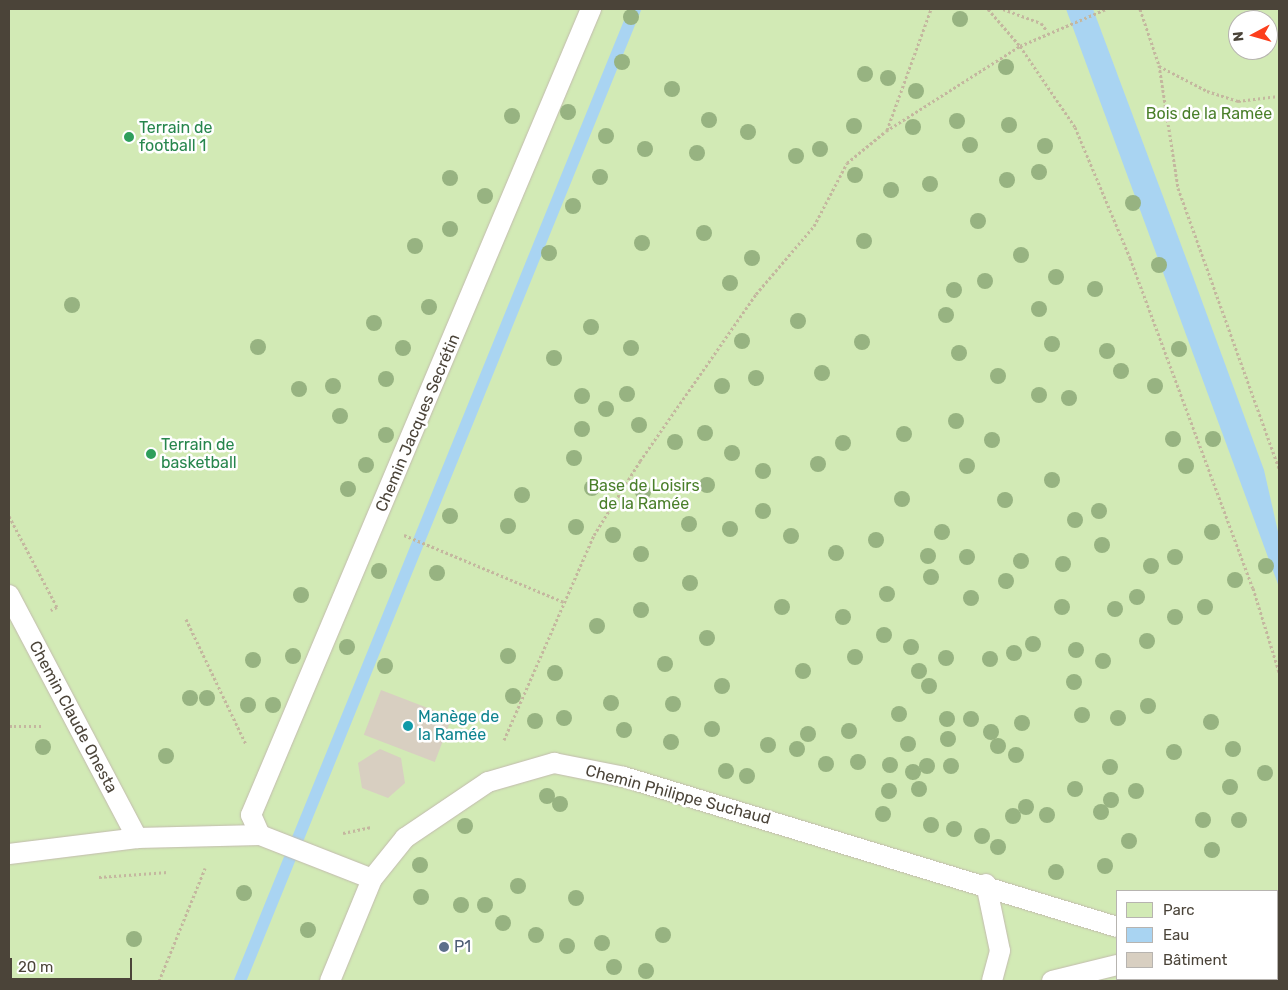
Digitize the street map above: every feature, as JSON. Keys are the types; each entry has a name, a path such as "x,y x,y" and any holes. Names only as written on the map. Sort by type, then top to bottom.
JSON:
{"lane":[{"name":"Chemin Jacques Secrétin","path":"267,839 251,815 268,781 591,9"},
{"name":"Chemin Claude Onesta","path":"9,595 137,838"},
{"name":"Chemin Philippe Suchaud","path":"330,981 372,879 405,838 488,782 554,763 624,777 986,884 1116,927"},
{"path":"9,854 137,838 212,835 267,839 372,879"},
{"path":"986,884 1000,951 992,981"},
{"path":"1052,981 1116,965"}],"path":[{"path":"886,131 930,9"},
{"path":"988,9 1020,46 1075,126 1126,249 1253,588 1279,672"},
{"path":"1003,9 1041,23 1047,31"},
{"path":"504,740 594,535 640,461 756,294 814,226 847,164 886,131 1020,46 1047,31 1106,9"},
{"path":"1140,9 1159,66 1178,188 1279,469"},
{"path":"1159,66 1207,91 1238,101 1279,96"},
{"path":"412,539 564,602"},
{"path":"186,619 268,781"},
{"path":"159,981 205,868 212,835"},
{"path":"195,869 214,868"},
{"path":"91,878 176,871"}],"green space":[{"name":"Base de Loisirs de la Ramée","path":"9,9 1279,9 1279,981 9,981"}],"water":[{"path":"1066,9 1093,9 1192,274 1264,470 1279,536 1279,587"}],"building":[{"name":"Manège de la Ramée","path":"381,690 452,717 435,762 364,735"},
{"name":"Manège de la Ramée","path":"380,749 401,758 405,783 388,798 362,788 358,763"}],"waterway":[{"path":"240,981 635,9"}],"place":[{"name":"Terrain de football 1","path":"129,137"},
{"name":"Terrain de basketball","path":"151,454"},
{"name":"Manège de la Ramée","path":"408,726"},
{"name":"P1","path":"444,947"}],"park label":[{"name":"Bois de la Ramée","path":"1209,114"}]}
